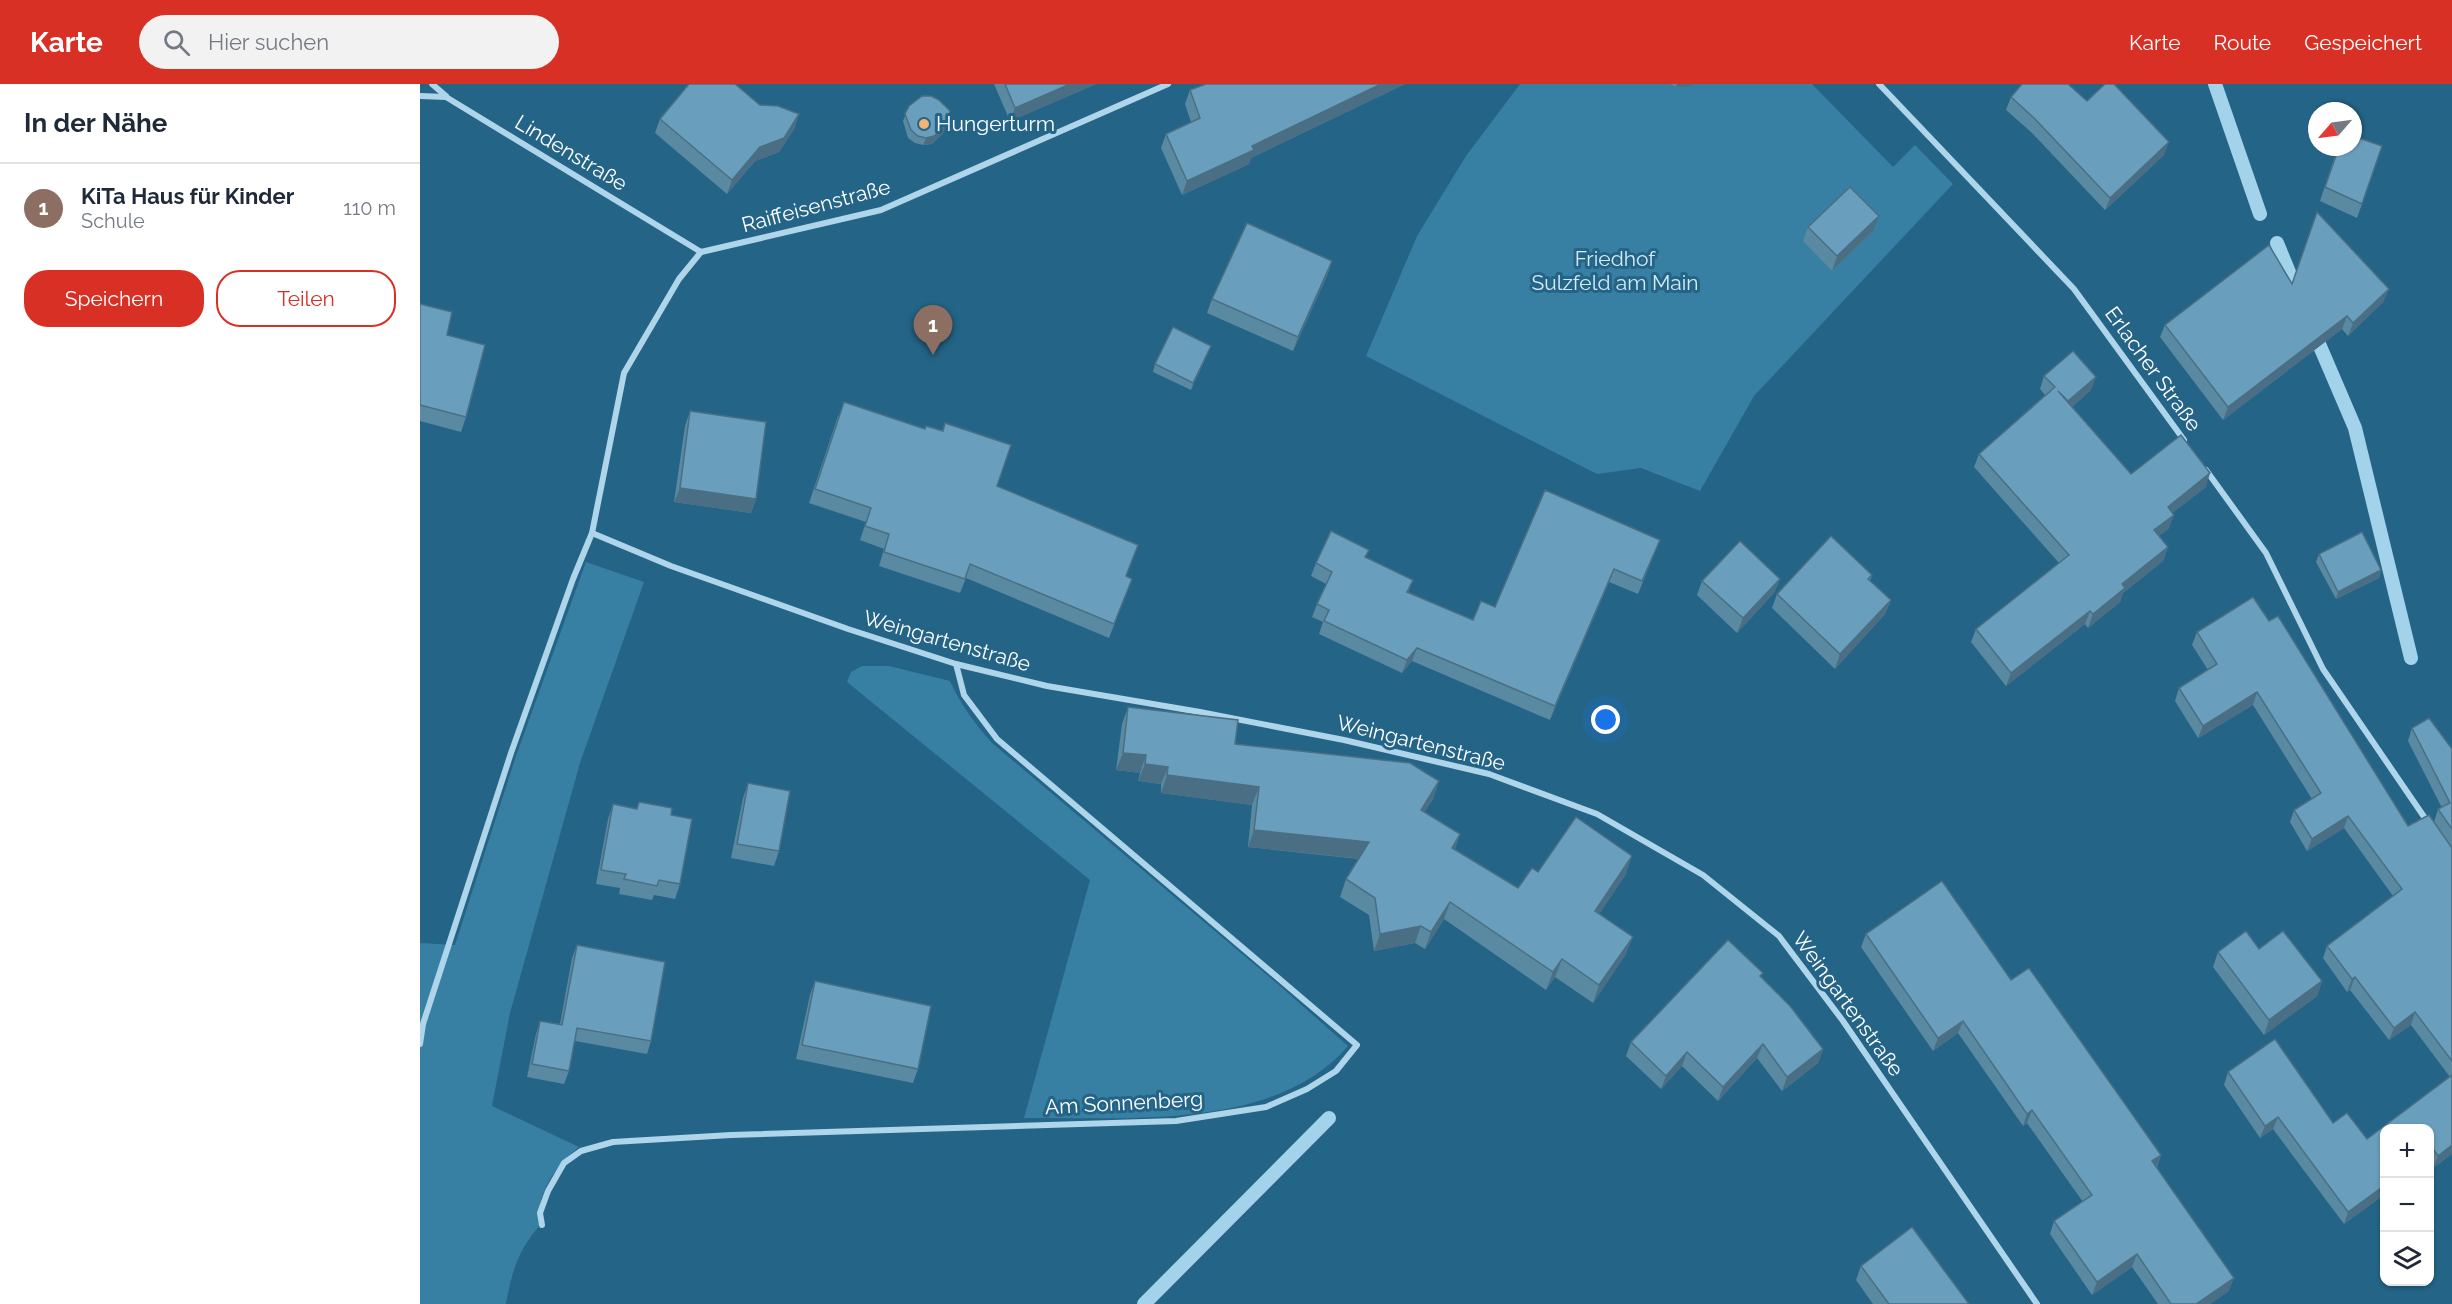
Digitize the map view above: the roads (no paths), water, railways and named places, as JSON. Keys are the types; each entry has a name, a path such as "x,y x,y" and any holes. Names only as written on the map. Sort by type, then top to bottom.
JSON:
{"street":[{"path":"432,84 446,97"},
{"name":"Raiffeisenstraße","path":"701,252 881,210 1168,84"},
{"name":"Erlacher Straße","path":"1879,84 2074,289 2191,449"},
{"name":"Lindenstraße","path":"420,96 446,97 701,252"},
{"path":"420,1044 426,1013 511,753 573,579 592,533 624,374 679,279 701,252"},
{"path":"2205,468 2266,553 2323,669 2433,829"},
{"name":"Weingartenstraße","path":"592,533 671,566 848,629 956,664 1047,686 1344,740 1489,774 1597,814 1703,875 1779,936 1843,1021 2037,1304"},
{"name":"Am Sonnenberg","path":"542,1225 540,1213 564,1163 581,1151 613,1142 755,1134 1176,1121 1266,1107 1307,1089 1336,1071 1357,1045 997,739 964,695 956,664"}],"waterway":[{"path":"2215,84 2260,214"},
{"path":"2277,243 2300,299"},
{"path":"2313,330 2355,428 2411,658"},
{"path":"1144,1304 1329,1118"}],"place":[{"name":"Hungerturm","path":"924,124"},
{"name":"KiTa Haus für Kinder","path":"933,355"}],"park label":[{"name":"Friedhof Sulzfeld am Main","path":"1615,271"}]}
